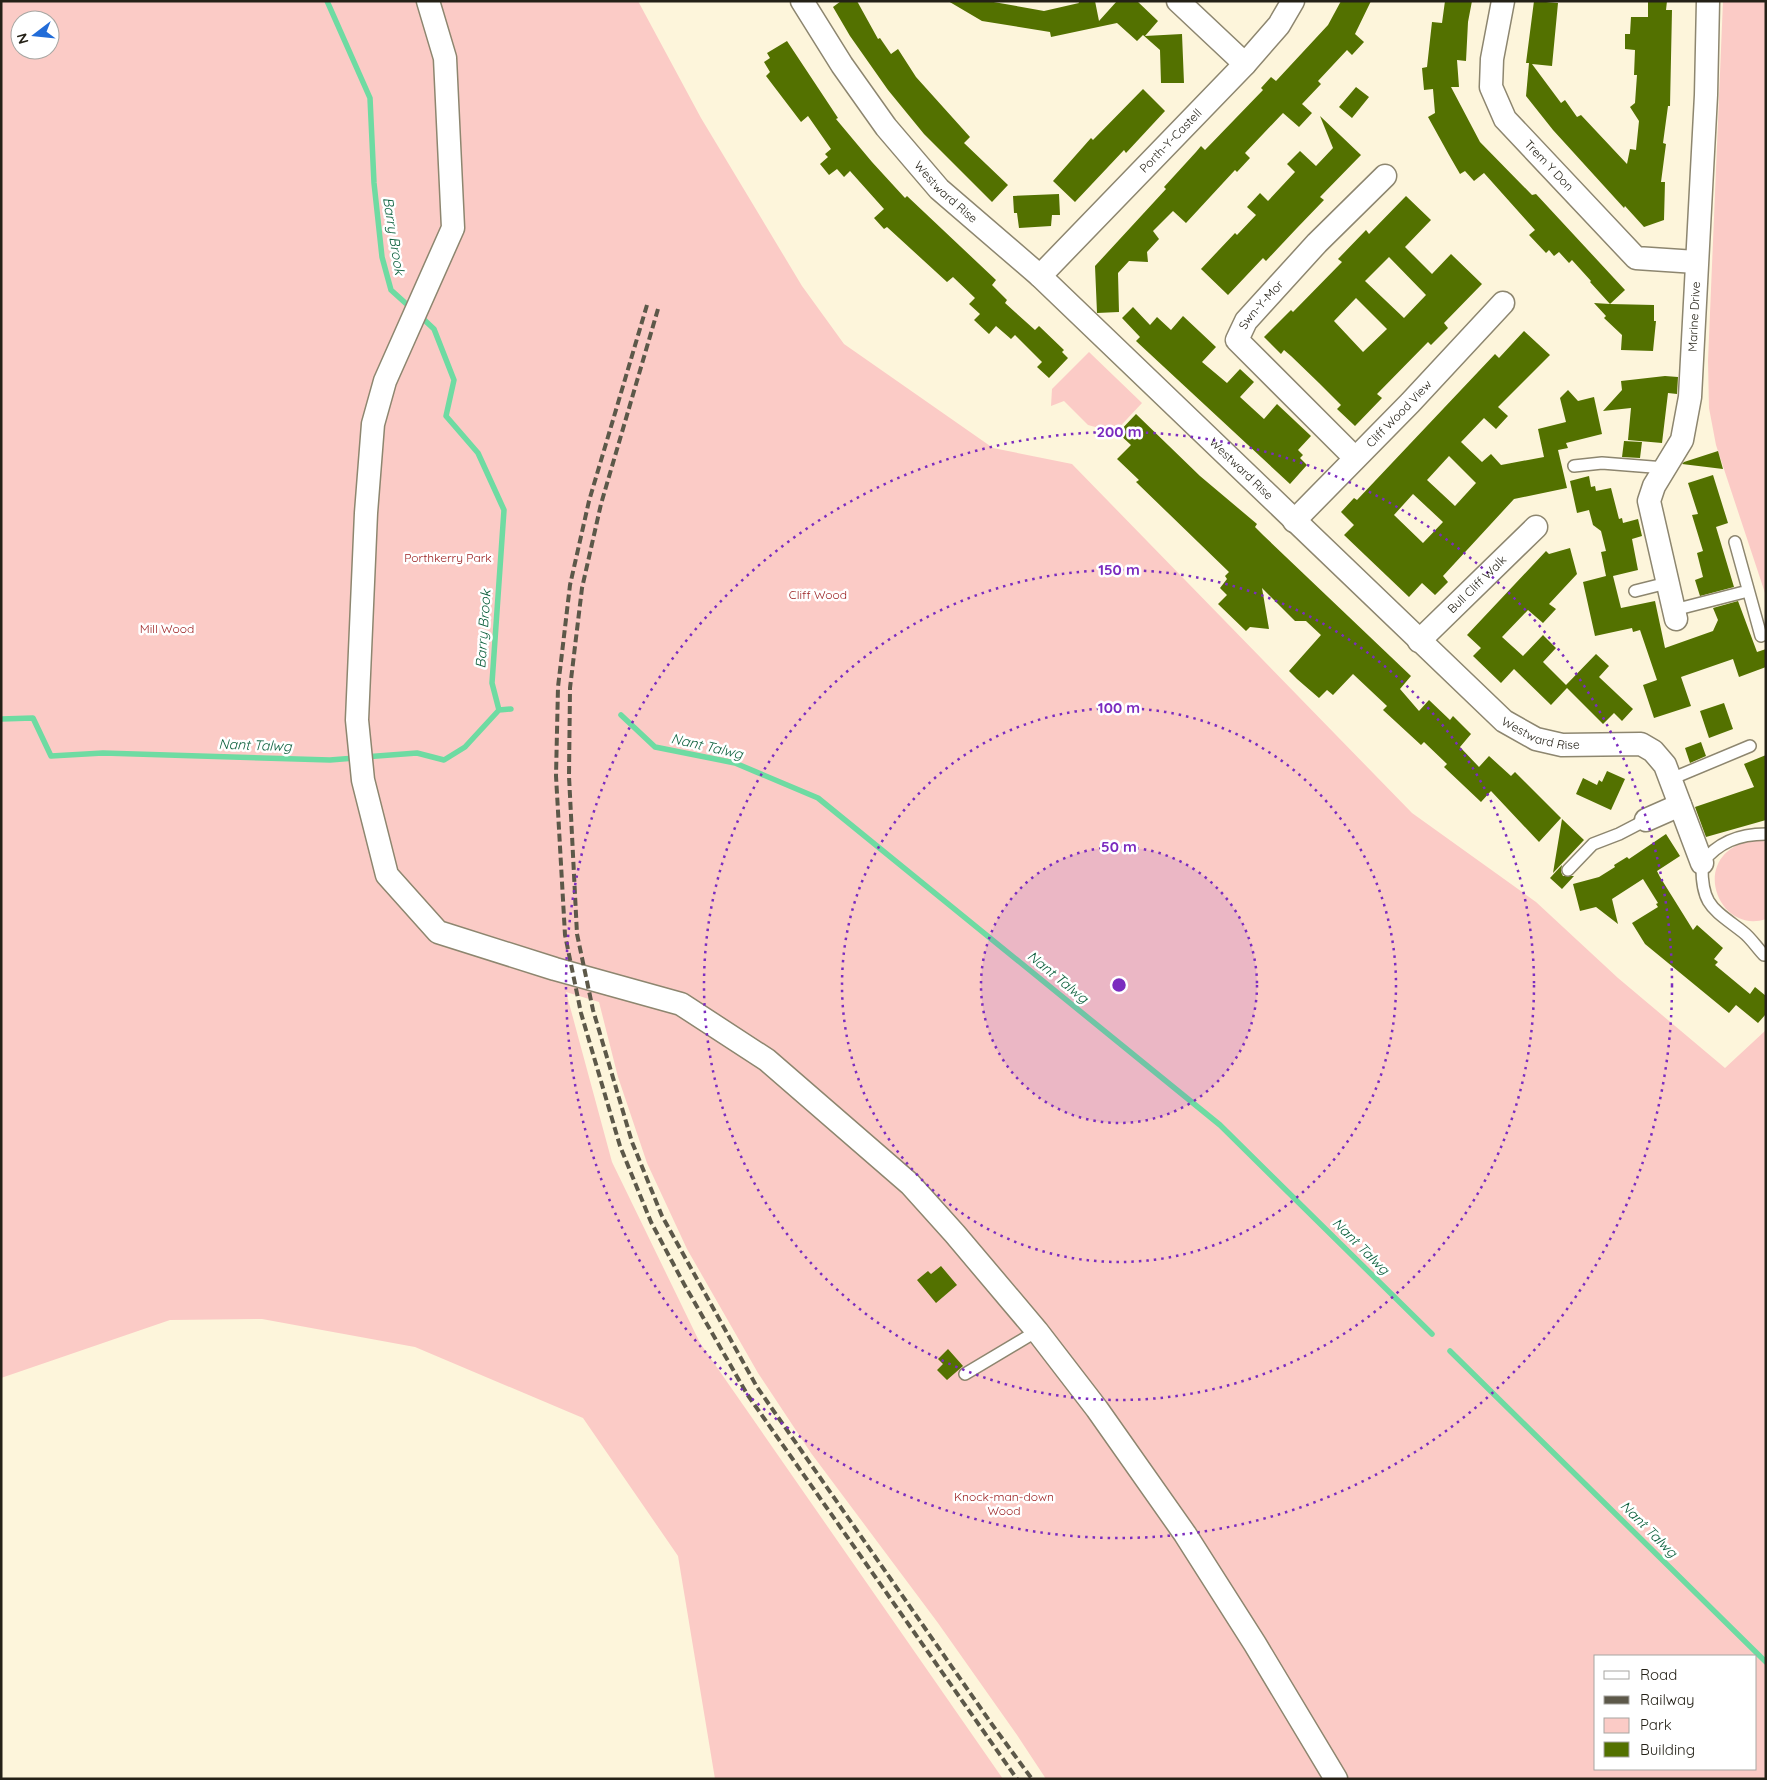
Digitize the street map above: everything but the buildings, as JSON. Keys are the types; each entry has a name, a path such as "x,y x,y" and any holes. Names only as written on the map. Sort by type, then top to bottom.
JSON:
{"street":[{"path":"428,1 445,58 453,228 385,380 373,424 366,513 357,720 362,770 387,874 438,932 555,969 681,1004 767,1060 910,1184 1037,1331 1097,1409 1185,1534 1255,1644 1336,1779"},
{"name":"Westward Rise","path":"802,1 875,112 939,189 1040,276 1504,722 1536,739 1562,745 1641,744 1653,751 1665,765 1702,863"},
{"path":"1178,1 1245,64"},
{"name":"Porth-Y-Castell","path":"1040,276 1245,64 1279,25 1293,1"},
{"name":"Trem Y Don","path":"1503,1 1492,59 1491,87 1505,119 1636,258 1696,262"},
{"name":"Marine Drive","path":"1675,614 1649,501 1654,486 1682,440 1690,397 1706,94 1708,1"},
{"name":"Swn-Y-Mor","path":"1355,458 1238,340 1246,321 1317,243 1385,176"},
{"name":"Cliff Wood View","path":"1294,521 1410,403 1503,303"},
{"name":"Bull Cliff Walk","path":"1419,642 1536,527"},
{"path":"1646,820 1680,804"}],"lane":[{"path":"1574,466 1602,463 1652,469 1666,468"},
{"path":"1735,542 1761,636"},
{"path":"1634,591 1667,583"},
{"path":"1675,614 1748,591"},
{"path":"1671,779 1750,746"},
{"path":"1568,870 1593,844 1619,834 1646,820"},
{"path":"1764,955 1743,932 1726,922 1714,909 1703,892 1702,863 1712,850 1728,840 1750,834 1766,834"},
{"path":"966,1374 1037,1331"}],"green space":[{"name":"Porthkerry Park","path":"1,1 638,1 701,118 802,286 844,344 993,448 1072,464 1412,813 1536,902 1618,978 1725,1068 1766,1030 1766,1779 1046,1779 938,1623 811,1453 758,1373 687,1249 647,1163 618,1077 599,1002 566,992 612,1162 700,1343 1003,1779 715,1779 678,1556 583,1418 415,1347 262,1319 170,1320 1,1378"},
{"path":"1723,1 1766,1 1766,596 1716,445 1709,408 1708,361"},
{"path":"1089,352 1142,403 1113,434 1110,431 1088,425 1064,401 1051,406 1052,389"},
{"path":"1758,839 1766,842 1766,919 1748,921 1733,915 1722,904 1716,889 1715,873 1721,858 1735,846"}],"waterway":[{"name":"Barry Brook","path":"327,1 370,98 374,183 382,257 391,290 412,309"},
{"name":"Barry Brook","path":"419,315 434,329 454,380 446,416 478,453 504,510 492,683 499,710"},
{"name":"Nant Talwg","path":"364,757 417,753 444,760 465,747 499,710 511,709"},
{"name":"Nant Talwg","path":"621,715 655,747 735,763 818,798 1220,1125 1432,1334"},
{"name":"Nant Talwg","path":"1,719 33,718 51,756 103,753 330,760 355,758"},
{"name":"Nant Talwg","path":"1450,1351 1766,1662"}],"railway":[{"path":"647,305 589,501 570,585 558,687 556,776 565,935 581,1013 620,1146 651,1222 684,1284 747,1394 1017,1779"},
{"path":"658,309 601,504 582,588 570,688 569,776 577,934 593,1010 632,1142 662,1216 757,1387 1032,1779"}],"park label":[{"name":"Cliff Wood","path":"818,595"},
{"name":"Mill Wood","path":"167,629"},
{"name":"Knock-man-down Wood","path":"1004,1504"}]}
